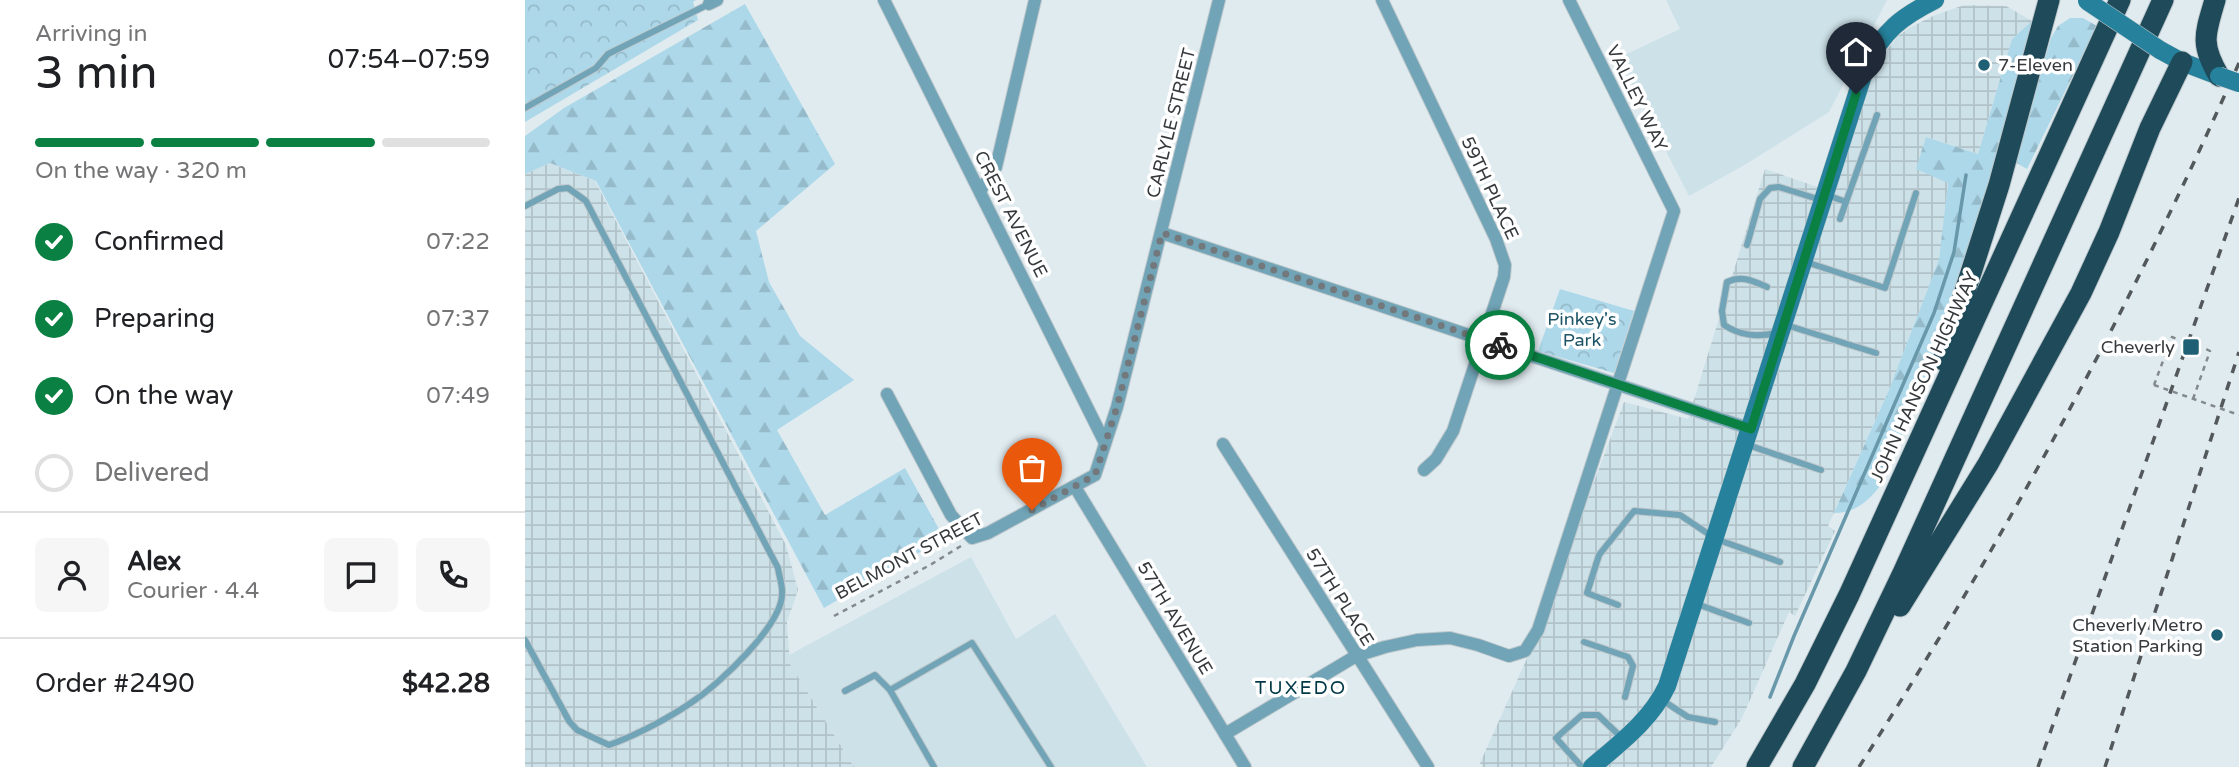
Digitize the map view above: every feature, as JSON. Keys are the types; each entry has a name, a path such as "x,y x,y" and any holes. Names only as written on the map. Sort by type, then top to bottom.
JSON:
{"highway":[{"path":"1907,469 1973,269 2049,0"},
{"name":"JOHN HANSON HIGHWAY","path":"1757,767 1817,662 2120,0"},
{"path":"1839,703 1903,573 2163,0"},
{"path":"2215,0 2206,32 2205,47 2229,79"},
{"path":"1803,767 1839,703 1988,464 2054,345 2109,232 2150,128 2182,62"}],"main road":[{"path":"1592,767 1646,718 1660,699 1672,674 1866,66 1906,7 1935,0"},
{"path":"2086,0 2160,50 2182,62 2229,79"}],"street":[{"name":"CREST AVENUE","path":"884,0 1105,443"},
{"path":"980,191 996,166 1035,0"},
{"name":"CARLYLE STREET","path":"1075,487 1095,475 1117,407 1219,0"},
{"name":"59TH PLACE","path":"1382,0 1503,258 1504,277 1453,430 1436,459 1424,470"},
{"name":"VALLEY WAY","path":"1569,0 1674,211 1617,384"},
{"path":"1162,233 1617,384 1749,437"},
{"path":"1225,734 1356,656 1398,643 1450,638 1509,656 1525,651 1538,630 1617,384"},
{"path":"887,394 938,493 956,522 972,538"},
{"name":"57TH PLACE","path":"1223,444 1428,767"},
{"name":"BELMONT STREET","path":"972,538 988,533 1075,487"},
{"name":"57TH AVENUE","path":"1075,487 1245,767"}],"lane":[{"path":"525,107 596,68 608,54 711,1"},
{"path":"1840,219 1877,115"},
{"path":"1747,245 1760,199 1770,188 1779,187 1846,202"},
{"path":"525,206 558,189 568,188 586,201 778,568 783,596 775,618 761,640 696,700 610,745 577,730 569,721 525,640"},
{"path":"1804,261 1885,288 1916,193"},
{"path":"1767,287 1737,277 1727,282 1722,311 1724,325 1735,332 1760,337 1783,328 1876,353"},
{"path":"1749,437 1821,470"},
{"path":"1618,605 1587,593 1599,555 1634,511 1680,515 1716,539 1780,562"},
{"path":"1695,603 1749,623"},
{"path":"1584,642 1628,657 1633,666 1625,697"},
{"path":"890,690 972,643 1051,767"},
{"path":"845,691 876,675 890,690 934,767"},
{"path":"1660,699 1688,717 1716,722"},
{"path":"1582,767 1556,738 1582,715 1598,715 1623,739"}],"path":[{"path":"2177,339 2172,337 2154,385 2239,415"},
{"path":"2193,399 2210,351 2206,349"},
{"name":"BELMONT STREET","path":"834,616 930,565 972,538"}],"shaded area":[{"path":"1666,0 1887,0 1829,112 1689,196 1618,58 1680,29"},
{"path":"1964,5 2006,6 2032,21 2012,39 1978,154 1927,137 1948,182 1940,260 1889,390 1828,526 1835,531 1795,616 1789,612 1742,718 1711,767 1483,767 1480,763 1533,645 1624,402 1688,419 1765,169 1835,193 1868,87 1882,57 1897,37 1909,28"},
{"path":"550,163 595,181 786,545 798,590 787,622 790,664 854,767 525,767 525,174"},
{"path":"971,557 1016,639 1055,614 1147,767 854,767 790,664 789,655"}],"green space":[{"path":"525,0 696,0 693,2 698,20 525,122"},
{"path":"745,4 835,164 756,231 769,282 800,336 854,380 777,430 825,515 905,468 944,538 824,608 596,181 550,163 525,174 525,136 564,108"},
{"path":"2070,18 2083,18 2097,26 2027,169 2015,162 2051,38 2058,26"},
{"path":"2032,21 2031,42 1943,339 1881,485 1861,505 1849,511 1834,513 1889,390 1939,260 1948,183 1916,169 1926,137 1978,154 2012,39"},
{"name":"Pinkey's Park","path":"1560,289 1634,311 1614,373 1538,351"}],"waterway":[{"path":"1770,697 1934,313 1954,252 1966,175"}],"railway":[{"path":"1859,767 1964,597 2063,422 2154,245 2239,63"},
{"path":"2038,767 2239,198"},
{"path":"2105,767 2239,352"}],"way so far":[{"path":"1032,510 1095,475 1117,407 1162,233 1500,345"}],"place":[{"name":"7-Eleven","path":"1984,65"},
{"name":"Cheverly","path":"2191,347"},
{"name":"Cheverly Metro Station Parking","path":"2217,635"}],"district":[{"name":"TUXEDO","path":"1301,688"}],"route":[{"path":"1500,345 1751,429 1856,94"}]}
